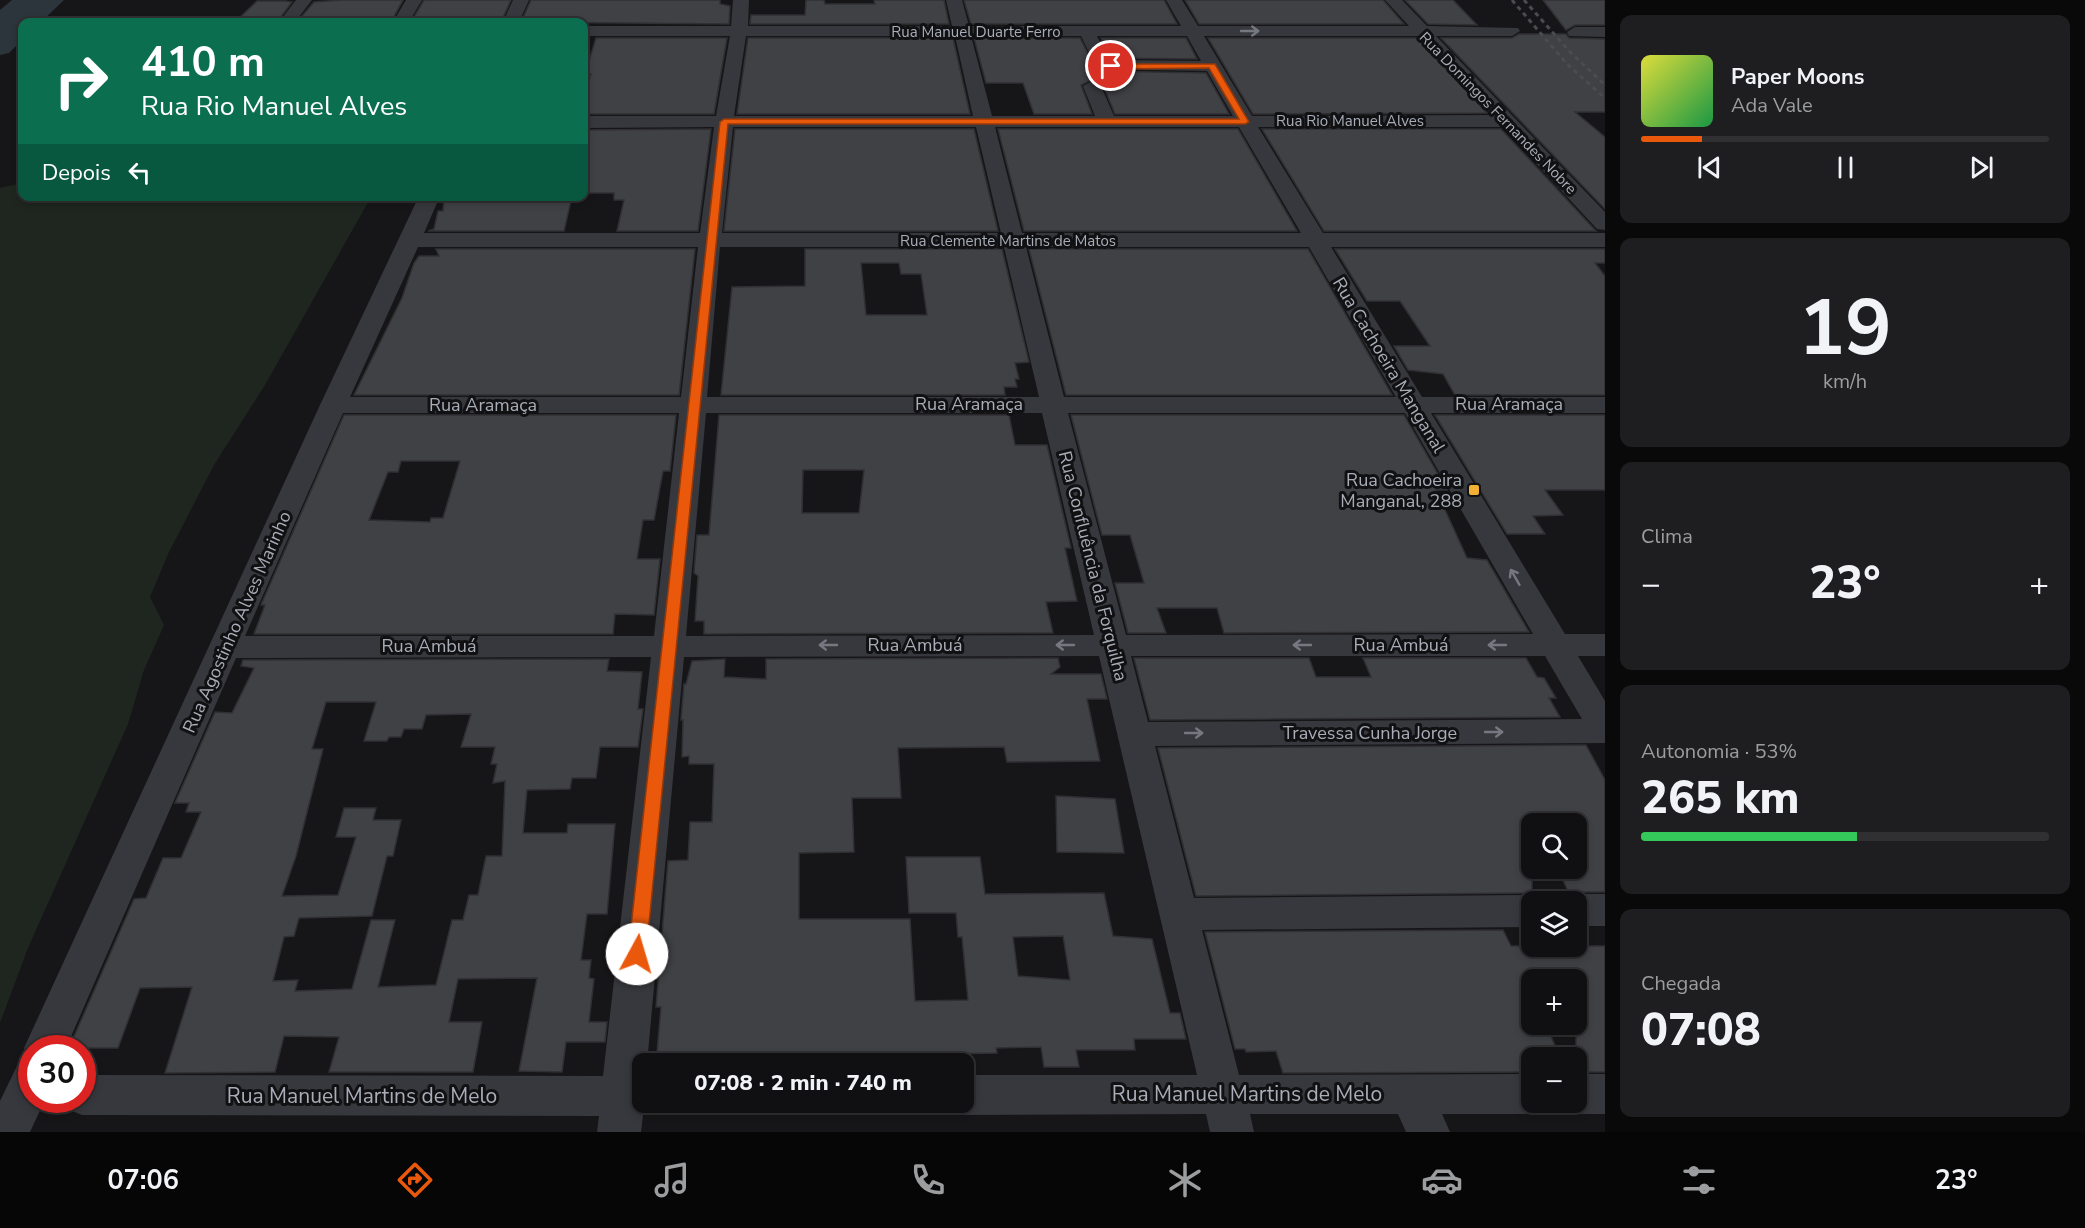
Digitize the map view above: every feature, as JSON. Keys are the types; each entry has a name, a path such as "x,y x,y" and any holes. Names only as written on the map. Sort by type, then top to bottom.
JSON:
{"street":[{"path":"290,18 304,0"},
{"path":"403,18 414,0"},
{"path":"513,18 521,0"},
{"path":"628,1108 668,646 710,241 724,122 739,31 741,0"},
{"name":"Rua Confluência da Forquilha","path":"954,0 1052,404 1136,734 1227,1113"},
{"name":"Rua Cachoeira Manganal","path":"1174,0 1558,650 1596,697 1605,731"},
{"name":"Rua Domingos Fernandes Nobre","path":"1393,0 1505,121 1605,224"},
{"name":"Rua Manuel Duarte Ferro","path":"588,32 1512,31"},
{"path":"1087,32 1103,65 1212,66"},
{"path":"1575,32 1605,32"},
{"path":"1092,86 1107,122"},
{"name":"Rua Rio Manuel Alves","path":"588,122 1505,121"},
{"name":"Rua Agostinho Alves Marinho","path":"51,1035 333,405 428,201"},
{"name":"Rua Clemente Martins de Matos","path":"411,240 1605,240"},
{"name":"Rua Aramaça","path":"333,405 1605,405"},
{"name":"Rua Ambuá","path":"226,647 1113,644 1558,650 1605,645"},
{"path":"1558,650 1605,668"},
{"name":"Travessa Cunha Jorge","path":"1136,734 1605,731"},
{"path":"1587,910 1605,910"},
{"path":"1178,914 1521,911"},
{"path":"1587,1094 1605,1094"},
{"name":"Rua Manuel Martins de Melo","path":"96,1095 628,1108"},
{"name":"Rua Manuel Martins de Melo","path":"974,1096 1227,1113 1420,1113 1521,1096"}],"shaded area":[{"path":"12,0 42,0 24,18 18,18 18,23 0,41 0,10"},
{"path":"18,184 18,201 369,201 265,385 214,465 168,554 150,597 164,625 144,670 128,724 28,948 0,1023 0,188"}],"building":[{"path":"403,0 393,18 300,18 314,2"},
{"path":"424,0 511,0 503,18 413,18"},
{"path":"531,0 720,0 720,4 730,6 729,24 588,23 588,18 523,18"},
{"path":"806,0 824,0 825,4 875,4 874,0 944,0 949,24 750,24 751,15 805,15"},
{"path":"964,0 1164,0 1177,24 971,24"},
{"path":"1185,0 1383,0 1404,24 1199,24"},
{"path":"1405,0 1453,0 1477,25 1428,24"},
{"path":"1543,0 1605,0 1605,25 1575,25 1566,30"},
{"path":"257,1 292,2 280,18 239,18"},
{"path":"1519,34 1566,34 1569,38 1605,39 1605,112 1575,112 1605,137 1605,209 1441,38 1512,38"},
{"path":"596,38 727,38 714,114 588,114 588,83 591,74 588,74 588,64"},
{"path":"748,38 953,38 970,114 737,114"},
{"path":"974,38 1080,38 1097,71 1206,73 1229,114 1115,114 1103,85 1093,79 1081,85 1092,114 1034,114 1023,83 986,83"},
{"path":"1101,38 1186,38 1197,59 1110,58"},
{"path":"1208,38 1417,38 1487,113 1253,114"},
{"path":"711,129 698,231 617,231 624,200 614,200 614,193 588,193 588,130"},
{"path":"735,129 974,129 998,231 724,231"},
{"path":"998,129 1238,129 1297,231 1024,231"},
{"path":"1262,129 1501,129 1596,231 1324,231"},
{"path":"444,201 571,201 564,231 428,231 434,229 438,211 443,211"},
{"path":"436,249 695,249 679,395 354,395 402,298 414,263 419,256 439,256"},
{"path":"805,249 1002,249 1029,362 1015,363 1019,379 1015,379 1017,387 1004,387 1005,395 721,395 732,287 805,286","holes":["861,263 899,263 901,274 921,274 927,315 866,315"]},
{"path":"1029,249 1308,249 1392,395 1066,395"},
{"path":"1335,249 1605,249 1605,263 1595,263 1605,276 1605,395 1455,395 1443,374 1408,370 1394,346 1430,346 1400,301 1367,301"},
{"path":"344,415 676,415 670,471 663,471 654,520 643,520 637,559 660,559 654,615 615,614 613,634 254,634 265,605 261,605","holes":["401,461 460,461 443,518 431,518 430,522 369,520 388,472 398,472"]},
{"path":"719,415 1009,415 1015,445 1047,445 1071,548 1065,548 1077,601 1046,602 1053,633 704,634 704,621 695,621 698,576 694,573 697,535 709,535","holes":["803,470 864,470 859,513 802,513"]},
{"path":"1071,415 1404,415 1447,490 1436,490 1467,558 1487,560 1529,632 1224,633 1217,608 1157,608 1166,633 1128,633 1115,583 1144,583 1130,535 1102,535"},
{"path":"1435,415 1605,415 1605,490 1545,490 1563,515 1533,516 1545,534 1507,534"},
{"path":"1058,658 1060,667 1051,674 1101,674 1107,699 1087,699 1100,761 1007,762 1004,747 898,748 901,798 852,798 854,852 799,853 799,919 910,919 915,1001 968,1000 962,937 958,937 956,913 909,913 906,857 980,857 985,894 1104,893 1113,936 1152,939 1170,1013 1180,1013 1186,1039 1134,1039 1135,1050 1076,1050 1079,1067 1044,1067 1041,1047 996,1048 997,1053 974,1053 657,1053 661,1007 656,1007 668,861 688,860 690,822 712,822 714,764 689,764 689,756 682,757 683,720 681,720 684,684 686,684 692,661 725,659 724,677 766,679 766,659","holes":["1063,936 1070,980 1018,976 1013,937"]},
{"path":"1134,658 1309,658 1316,677 1371,677 1363,658 1526,658 1537,677 1544,678 1556,698 1549,698 1560,717 1150,720"},
{"path":"609,659 607,671 642,672 638,709 643,709 638,747 600,747 596,778 572,778 570,789 527,790 523,833 567,833 568,824 615,824 607,914 587,914 581,960 591,960 589,978 594,979 589,1022 607,1022 605,1042 566,1042 562,1072 519,1071 537,978 458,979 449,1022 482,1022 473,1072 329,1072 339,1037 284,1036 275,1072 165,1073 192,987 140,988 118,1048 96,1048 96,1035 75,1035 134,899 146,898 163,858 181,858 201,812 186,812 189,803 175,803 215,712 232,713 254,668 241,666 243,660","holes":["326,702 376,702 364,741 387,741 389,737 401,737 404,729 422,729 426,715 471,714 461,747 495,747 491,764 497,764 493,783 505,781 502,856 486,856 478,895 469,895 463,920 452,920 436,985 378,987 395,920 371,920 352,989 295,991 298,980 273,981 284,937 294,936 299,918 372,916 387,856 393,856 401,820 373,820 376,808 344,808 336,837 356,837 338,895 282,896 296,856 323,749 312,749"]},
{"path":"1586,745 1605,780 1605,892 1568,891 1562,879 1587,879 1587,813 1521,813 1521,879 1532,879 1532,891 1521,891 1521,893 1196,896 1158,748"},
{"path":"1056,796 1115,799 1124,853 1057,852"},
{"path":"1503,930 1511,946 1521,946 1521,957 1587,957 1587,946 1605,946 1605,1072 1587,1072 1587,1047 1576,1047 1576,1035 1587,1035 1587,969 1521,969 1521,1035 1551,1035 1555,1047 1521,1047 1521,1072 1283,1073 1276,1051 1246,1052 1245,1049 1235,1049 1205,932"}],"waterway":[{"path":"32,18 52,0"},
{"path":"0,47 18,31"}],"railway":[{"path":"1512,0 1567,64 1605,98"},
{"path":"1524,0 1570,52 1605,85"}],"place":[{"name":"Rua Cachoeira Manganal, 288","path":"1474,490"}],"route":[{"path":"637,954 724,122 1245,122 1212,66 1111,66"}]}
